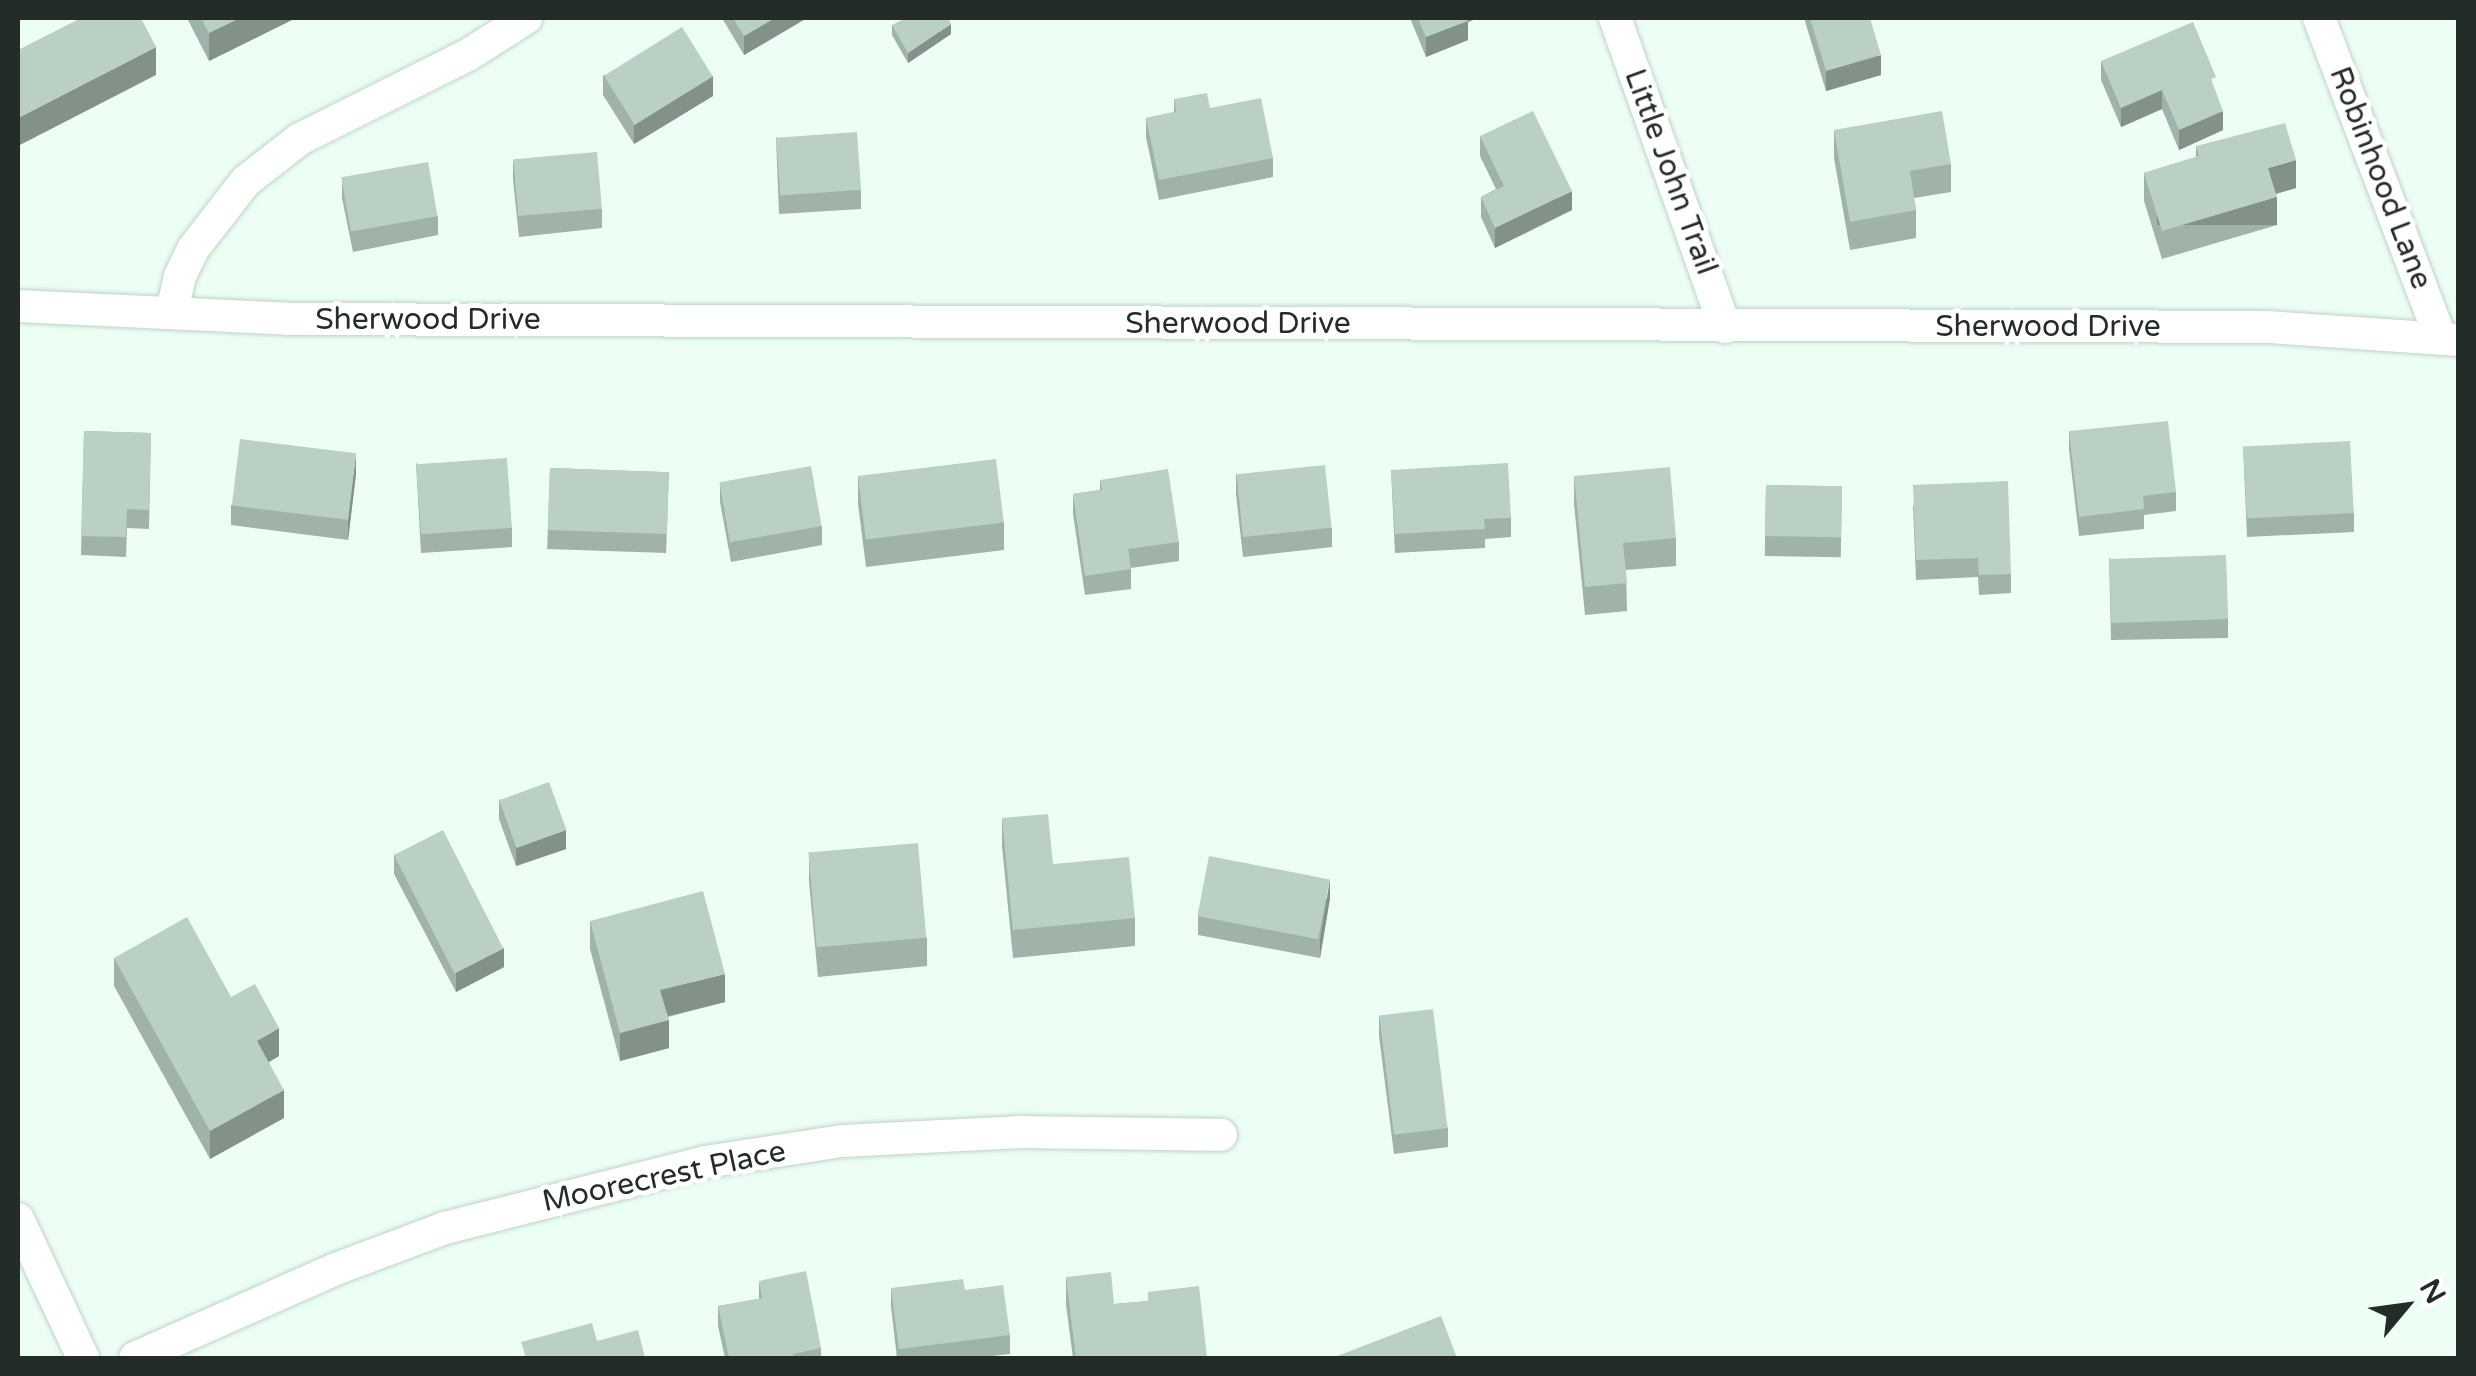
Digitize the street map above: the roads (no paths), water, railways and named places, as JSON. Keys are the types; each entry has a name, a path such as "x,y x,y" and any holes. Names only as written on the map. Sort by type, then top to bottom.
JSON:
{"street":[{"path":"172,312 180,276 193,249 246,182 300,138 468,55 526,18"},
{"name":"Little John Trail","path":"1615,18 1725,326"},
{"name":"Robinhood Lane","path":"2319,18 2450,340"},
{"name":"Sherwood Drive","path":"18,306 289,320 2267,326 2450,340"},
{"name":"Moorecrest Place","path":"134,1358 336,1269 445,1228 705,1162 842,1141 1017,1132 1221,1135"},
{"path":"18,1219 83,1358"}]}
